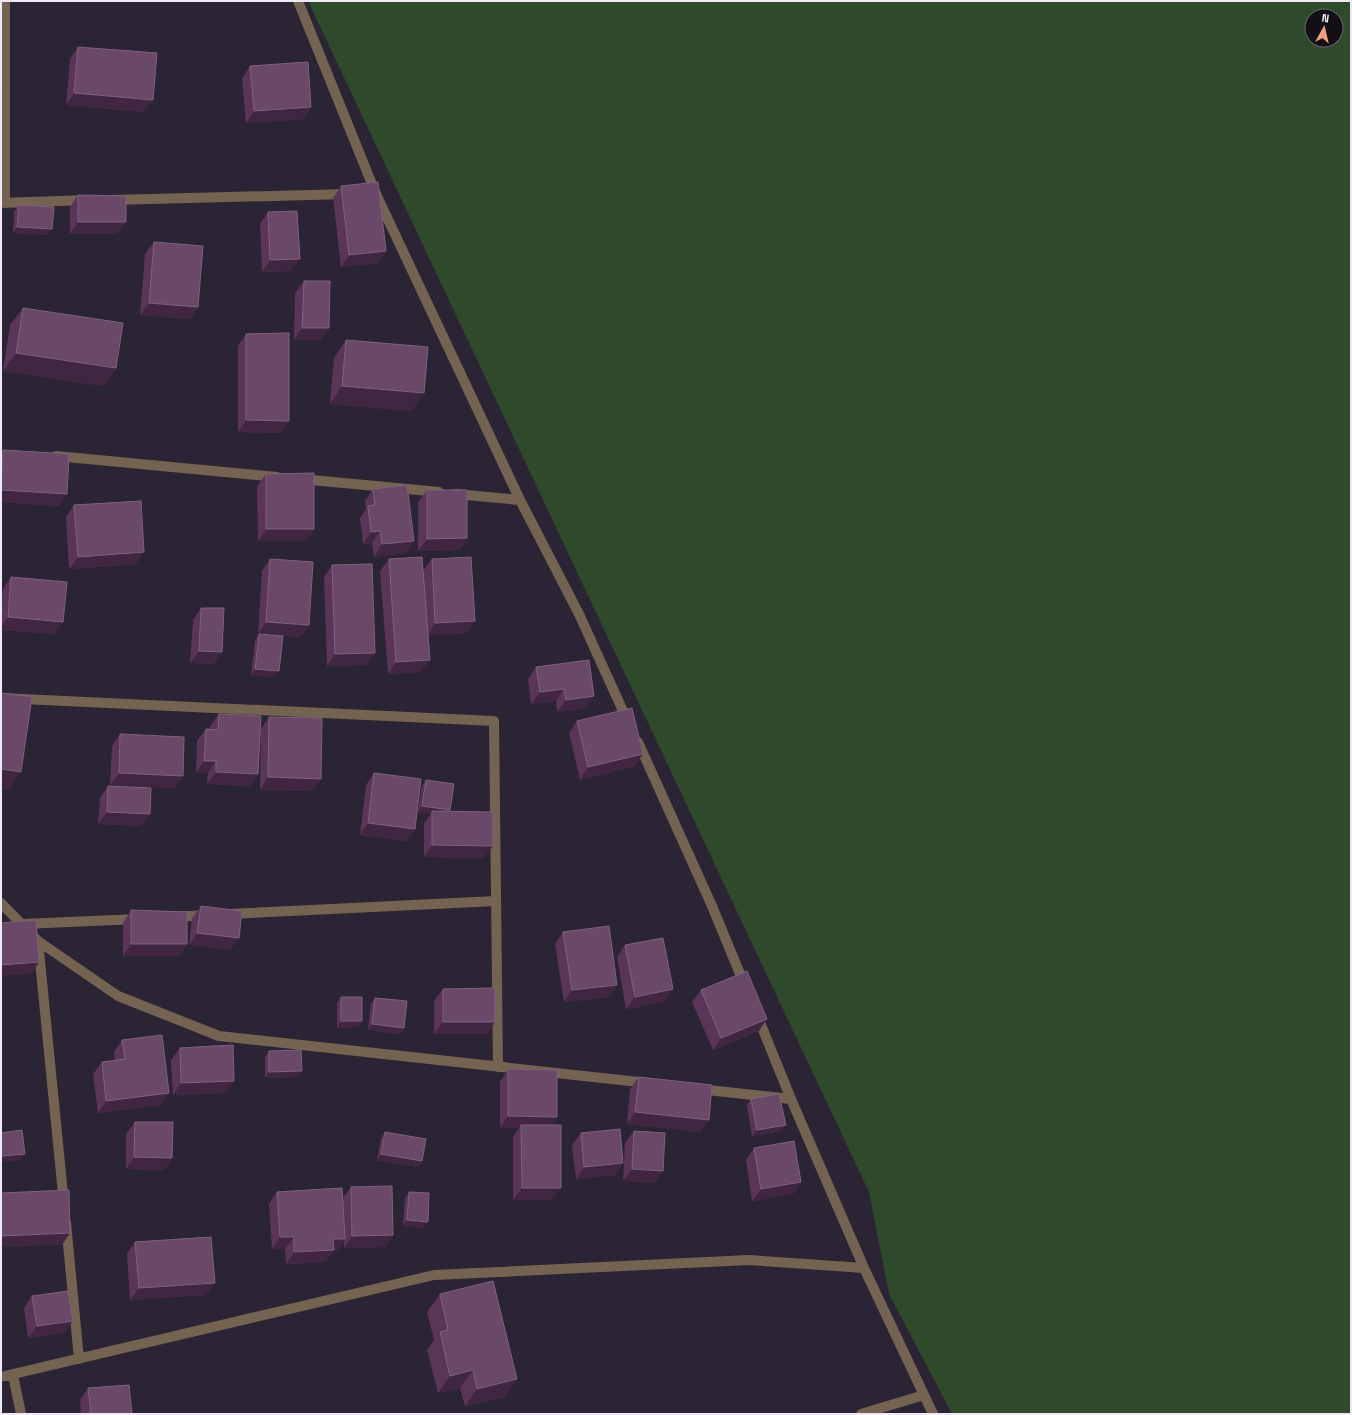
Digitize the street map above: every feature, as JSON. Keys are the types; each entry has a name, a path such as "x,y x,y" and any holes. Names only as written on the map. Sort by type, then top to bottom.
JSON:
{"street":[{"path":"5,1 3,202 368,194"},
{"path":"298,1 368,194 520,500 579,614 712,906 791,1099 864,1268 933,1414"},
{"path":"48,455 520,500"},
{"path":"1,698 494,721 498,1067"},
{"path":"164,917 496,901"},
{"path":"1,903 38,941 118,996 219,1036 656,1084"},
{"path":"22,924 148,918"},
{"path":"38,941 79,1359"},
{"path":"688,1088 791,1099"},
{"path":"1,1377 434,1275 749,1260 864,1268"},
{"path":"13,1374 21,1414"},
{"path":"861,1414 924,1395"}],"green space":[{"path":"308,1 1351,1 1351,1414 952,1414 889,1294 869,1192"}],"building":[{"path":"78,47 157,53 153,100 74,93"},
{"path":"1,57 2,86 1,86"},
{"path":"308,62 311,107 254,111 250,66"},
{"path":"378,182 386,251 349,255 341,186"},
{"path":"78,195 126,196 126,222 78,222"},
{"path":"19,205 54,207 52,229 17,227"},
{"path":"297,211 300,259 270,260 268,212"},
{"path":"154,242 203,246 198,307 149,303"},
{"path":"304,281 330,281 329,328 302,328"},
{"path":"23,308 123,323 116,368 16,353"},
{"path":"289,333 289,421 246,420 246,334"},
{"path":"346,340 428,347 424,393 342,386"},
{"path":"3,450 69,454 67,494 1,490"},
{"path":"314,473 314,529 266,529 266,474"},
{"path":"407,485 414,541 382,544 380,531 371,532 368,506 375,505 373,489"},
{"path":"427,490 467,490 467,538 427,539"},
{"path":"141,501 144,552 78,557 74,505"},
{"path":"422,557 430,660 396,662 389,559"},
{"path":"471,557 475,621 435,623 432,559"},
{"path":"270,559 313,562 309,625 266,622"},
{"path":"372,564 375,653 335,654 332,565"},
{"path":"11,577 67,582 63,622 8,617"},
{"path":"201,608 224,608 222,652 199,651"},
{"path":"259,634 283,636 279,671 255,669"},
{"path":"589,660 594,696 566,700 564,689 540,692 536,667"},
{"path":"1,693 32,697 21,772 1,769"},
{"path":"632,708 643,754 588,767 577,721"},
{"path":"219,714 261,716 258,774 216,772 216,761 204,761 206,729 218,730"},
{"path":"269,717 322,718 321,779 268,777"},
{"path":"120,734 184,737 183,776 119,773"},
{"path":"374,773 421,779 415,829 368,823"},
{"path":"426,780 454,784 450,810 422,806"},
{"path":"108,786 151,788 150,814 107,812"},
{"path":"432,811 493,812 493,846 432,845"},
{"path":"201,906 242,911 239,938 197,933"},
{"path":"131,910 187,912 187,944 131,944"},
{"path":"36,920 39,962 1,965 1,923"},
{"path":"609,926 617,985 572,990 563,932"},
{"path":"663,938 673,989 635,997 625,945"},
{"path":"747,971 767,1019 721,1038 701,990"},
{"path":"495,988 495,1022 443,1022 443,989"},
{"path":"341,997 362,997 362,1021 341,1021"},
{"path":"375,998 407,1001 404,1028 372,1024"},
{"path":"162,1035 169,1093 106,1101 102,1062 125,1059 122,1040"},
{"path":"233,1045 234,1081 181,1083 180,1048"},
{"path":"301,1050 302,1071 269,1072 269,1051"},
{"path":"508,1069 557,1070 557,1117 508,1116"},
{"path":"639,1077 712,1085 709,1120 635,1112"},
{"path":"779,1094 786,1125 757,1130 751,1099"},
{"path":"135,1122 173,1122 172,1158 134,1157"},
{"path":"521,1125 561,1125 561,1188 522,1188"},
{"path":"620,1129 623,1163 584,1167 581,1133"},
{"path":"22,1130 25,1154 1,1156 1,1133"},
{"path":"634,1131 665,1133 663,1171 632,1169"},
{"path":"385,1132 426,1139 422,1161 381,1154"},
{"path":"794,1141 801,1182 761,1189 754,1148"},
{"path":"392,1186 393,1235 352,1236 351,1187"},
{"path":"342,1188 345,1239 333,1239 334,1250 294,1252 294,1237 280,1237 277,1192"},
{"path":"69,1190 70,1233 1,1236 1,1193"},
{"path":"409,1192 429,1193 428,1222 407,1220"},
{"path":"211,1237 215,1283 139,1288 135,1242"},
{"path":"493,1281 517,1379 477,1389 473,1370 450,1376 440,1332 448,1330 440,1294"},
{"path":"68,1291 73,1321 37,1326 32,1296"},
{"path":"129,1385 132,1414 91,1414 88,1388"}]}
